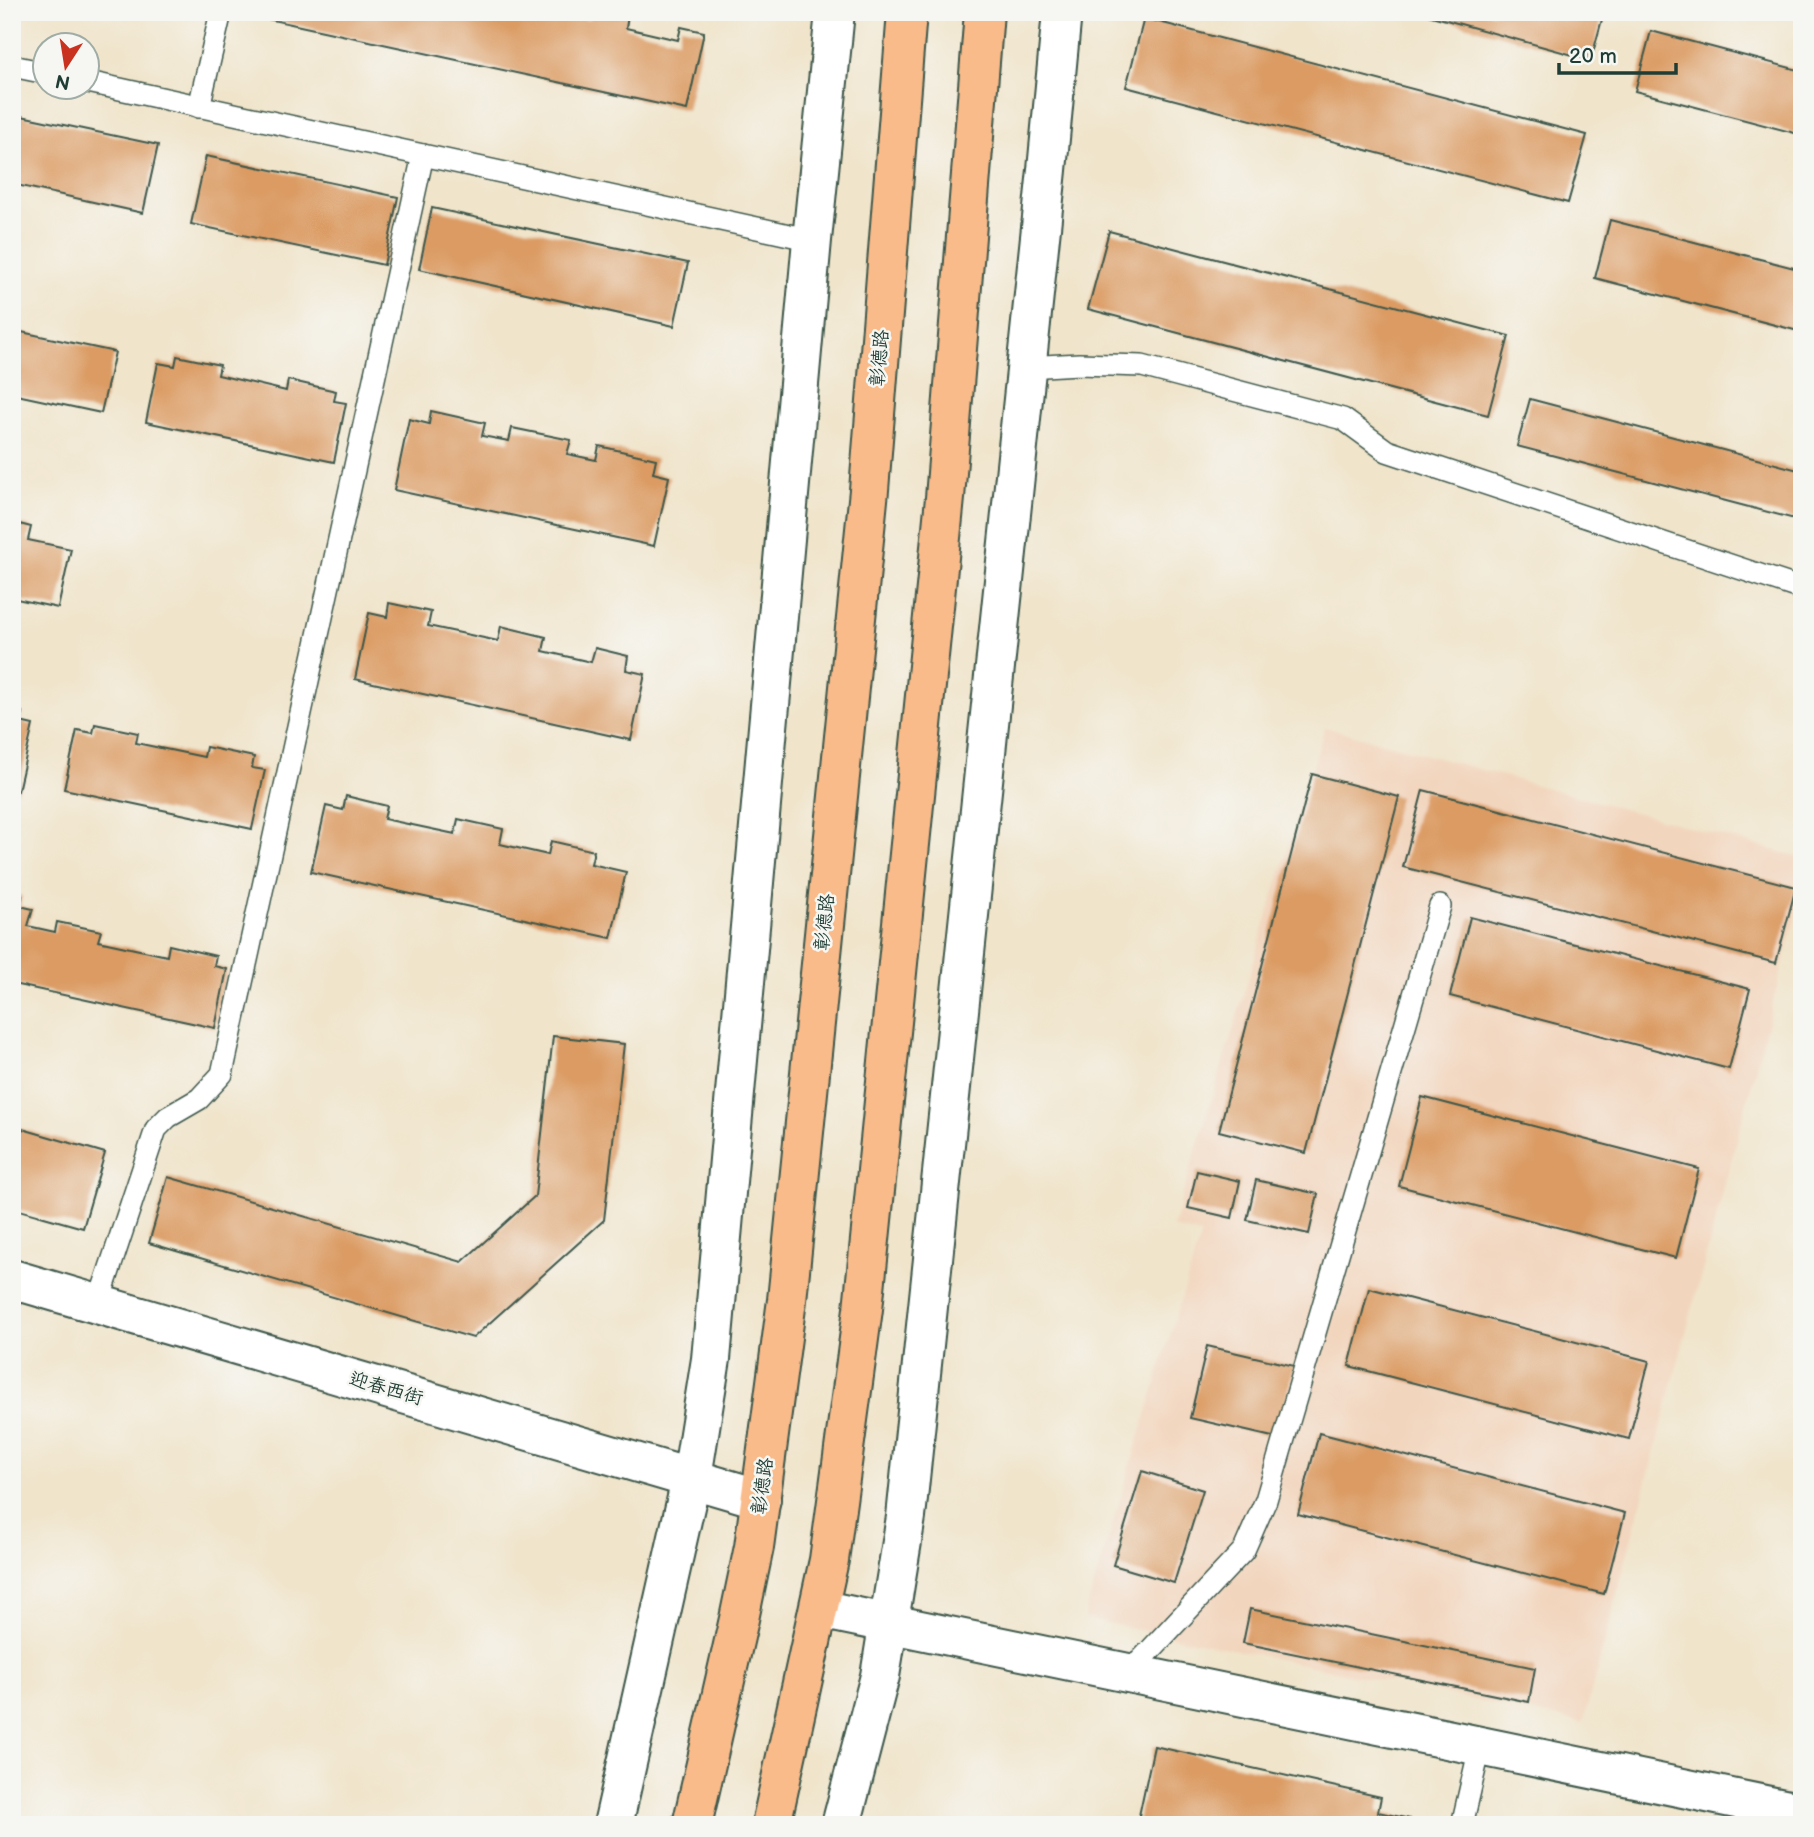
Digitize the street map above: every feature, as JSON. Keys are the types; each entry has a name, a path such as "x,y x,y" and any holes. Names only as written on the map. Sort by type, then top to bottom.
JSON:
{"main road":[{"name":"彰德路","path":"692,1825 739,1619 761,1499 787,1300 869,491 907,12"},
{"path":"771,1825 819,1609 834,1522 863,1309 945,498 984,12"}],"street":[{"path":"612,1825 691,1479 711,1359 835,12"},
{"path":"841,1825 880,1676 908,1503 1062,12"},
{"name":"迎春西街","path":"12,1279 761,1499"},
{"path":"819,1609 1789,1810"}],"lane":[{"path":"199,107 221,12"},
{"path":"12,66 32,70"},
{"path":"102,85 812,240"},
{"path":"97,1304 156,1129 168,1117 199,1099 222,1074 423,155"},
{"path":"1027,367 1079,364 1142,366 1343,419 1387,451 1802,589"},
{"path":"1129,1673 1244,1550 1266,1500 1440,906"},
{"path":"1462,1825 1480,1746"}],"shaded area":[{"path":"1325,727 1802,858 1802,892 1583,1723 1084,1618 1201,1235 1173,1227"}],"building":[{"path":"255,12 554,12 589,20 591,12 615,12 628,15 626,28 678,40 681,27 704,32 687,110 254,16"},
{"path":"1417,12 1604,12 1591,60"},
{"path":"1144,18 1587,135 1568,203 1126,87"},
{"path":"1651,31 1802,71 1802,135 1635,91"},
{"path":"12,114 158,145 143,213 12,184"},
{"path":"206,156 398,197 384,265 191,224"},
{"path":"432,208 688,263 674,326 419,269"},
{"path":"1610,220 1802,270 1802,332 1595,278"},
{"path":"1109,231 1509,336 1488,415 1088,309"},
{"path":"12,330 115,352 101,413 12,394"},
{"path":"177,356 220,365 218,375 286,391 288,380 336,391 334,401 346,403 334,462 146,422 158,363 175,366"},
{"path":"1530,399 1802,471 1802,521 1517,446"},
{"path":"431,411 485,423 482,436 509,441 512,428 571,440 567,454 596,460 599,446 656,459 653,473 669,477 654,546 394,490 409,419 429,424"},
{"path":"12,522 31,527 28,540 71,549 58,608 12,598"},
{"path":"389,603 431,612 428,626 498,641 501,626 546,637 543,651 591,662 595,648 628,656 626,670 645,674 631,740 355,679 369,613 387,617"},
{"path":"12,710 22,712 20,722 33,725 18,791 12,789"},
{"path":"95,724 138,733 136,743 204,757 206,747 254,757 252,768 265,770 252,829 64,789 77,730 93,733"},
{"path":"1312,774 1399,797 1306,1153 1219,1131"},
{"path":"1423,790 1796,887 1776,963 1403,867"},
{"path":"346,796 387,806 384,819 455,834 458,819 503,829 500,844 548,855 551,841 594,851 591,864 626,872 611,938 311,872 326,806 343,810"},
{"path":"12,894 22,896 20,906 33,909 28,926 55,932 57,922 101,931 98,941 167,956 169,945 216,956 214,966 227,969 215,1028 13,984 17,968 12,967"},
{"path":"1470,917 1750,989 1729,1069 1450,996"},
{"path":"553,1036 624,1044 604,1220 473,1338 149,1243 168,1177 462,1262 535,1196"},
{"path":"1422,1097 1699,1169 1676,1258 1399,1186"},
{"path":"12,1126 105,1153 83,1228 12,1208"},
{"path":"1197,1171 1240,1181 1232,1218 1188,1208"},
{"path":"1256,1180 1318,1194 1309,1234 1247,1220"},
{"path":"1369,1288 1649,1361 1629,1439 1349,1366"},
{"path":"1207,1346 1294,1366 1277,1438 1190,1418"},
{"path":"1319,1433 1625,1513 1604,1594 1298,1514"},
{"path":"1142,1471 1203,1490 1174,1583 1113,1565"},
{"path":"1250,1609 1535,1668 1529,1702 1243,1643"},
{"path":"1154,1746 1381,1797 1378,1812 1410,1819 1408,1825 1137,1825"}]}
